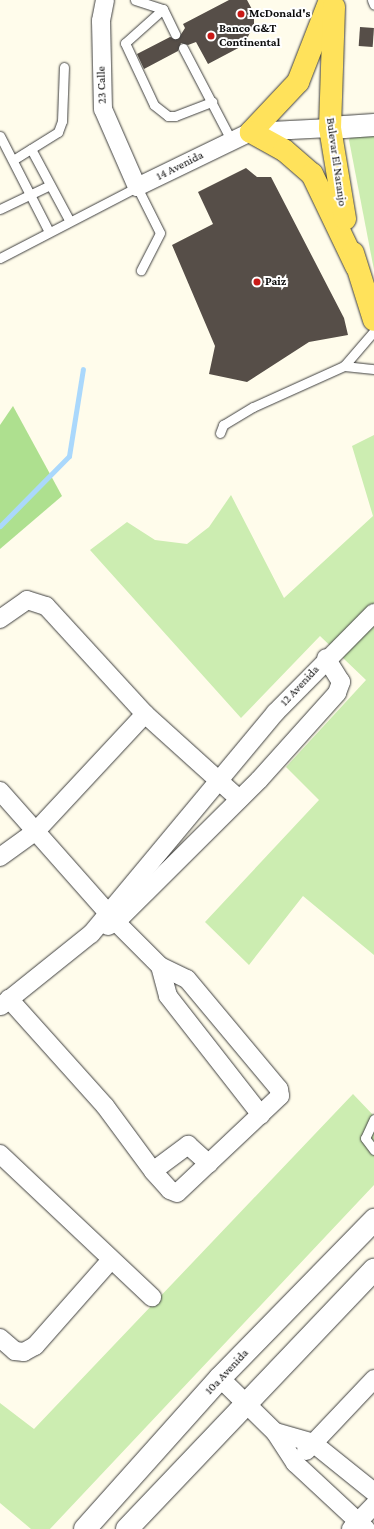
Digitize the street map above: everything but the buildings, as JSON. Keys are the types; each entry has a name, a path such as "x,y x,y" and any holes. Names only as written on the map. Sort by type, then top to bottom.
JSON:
{"main road":[{"path":"330,0 298,82 241,136 284,150 312,174 356,266"},
{"name":"Bulevar El Naranjo","path":"334,0 330,128 338,193 356,266 374,320"}],"street":[{"name":"23 Calle","path":"105,0 102,21 102,109 137,188"},
{"name":"14 Avenida","path":"137,188 241,136 374,125"},
{"path":"0,619 27,600 46,606 145,714 239,799"},
{"name":"12 Avenida","path":"112,918 274,713 326,658 374,613"},
{"name":"12 Avenida","path":"259,780 337,693 341,682 326,658"},
{"path":"0,857 36,831 145,714"},
{"path":"0,791 112,918 160,966 187,979 279,1089 275,1102 177,1193 170,1190 153,1172 104,1106 5,1003 112,918 259,780 236,760"},
{"path":"160,966 168,996 261,1115"},
{"path":"153,1172 188,1145 209,1164"},
{"path":"0,1154 110,1261 152,1297"},
{"name":"10a Avenida","path":"85,1529 220,1378 374,1220"},
{"path":"0,1338 15,1351 24,1352 35,1346 110,1261"},
{"path":"127,1529 374,1270"},
{"path":"220,1378 276,1432 295,1463 358,1527 374,1505"},
{"path":"295,1463 374,1379"},
{"path":"276,1432 313,1444 374,1492"}],"lane":[{"path":"135,0 163,9 175,34"},
{"path":"372,0 374,5"},
{"path":"163,9 125,43 154,105 161,112 175,116 212,102"},
{"path":"183,48 212,102 241,136"},
{"path":"12,160 58,132 62,121 64,66"},
{"path":"0,136 48,230"},
{"path":"31,149 69,220"},
{"path":"0,210 50,184"},
{"name":"14 Avenida","path":"0,258 48,230 137,188"},
{"path":"137,188 160,233 141,270"},
{"path":"220,433 223,425 252,407 344,366 374,331"},
{"path":"344,366 374,369"},
{"path":"374,1119 364,1138 374,1150"}],"green space":[{"path":"374,131 374,270 349,140 352,133"},
{"path":"13,406 62,496 0,549 0,425"},
{"path":"374,435 374,955 303,896 249,965 205,922 319,800 286,767 366,680 320,636 241,718 90,550 127,522 155,540 187,544 209,527 231,495 284,598 373,516 352,446"},
{"path":"353,1094 374,1116 374,1185 50,1529 31,1529 0,1503 0,1403 34,1429"}],"waterway":[{"path":"0,526 69,456 83,369"}],"place":[{"name":"McDonald's","path":"241,14"},
{"name":"Banco G&T Continental","path":"211,36"},
{"name":"Paiz","path":"257,282"}]}
